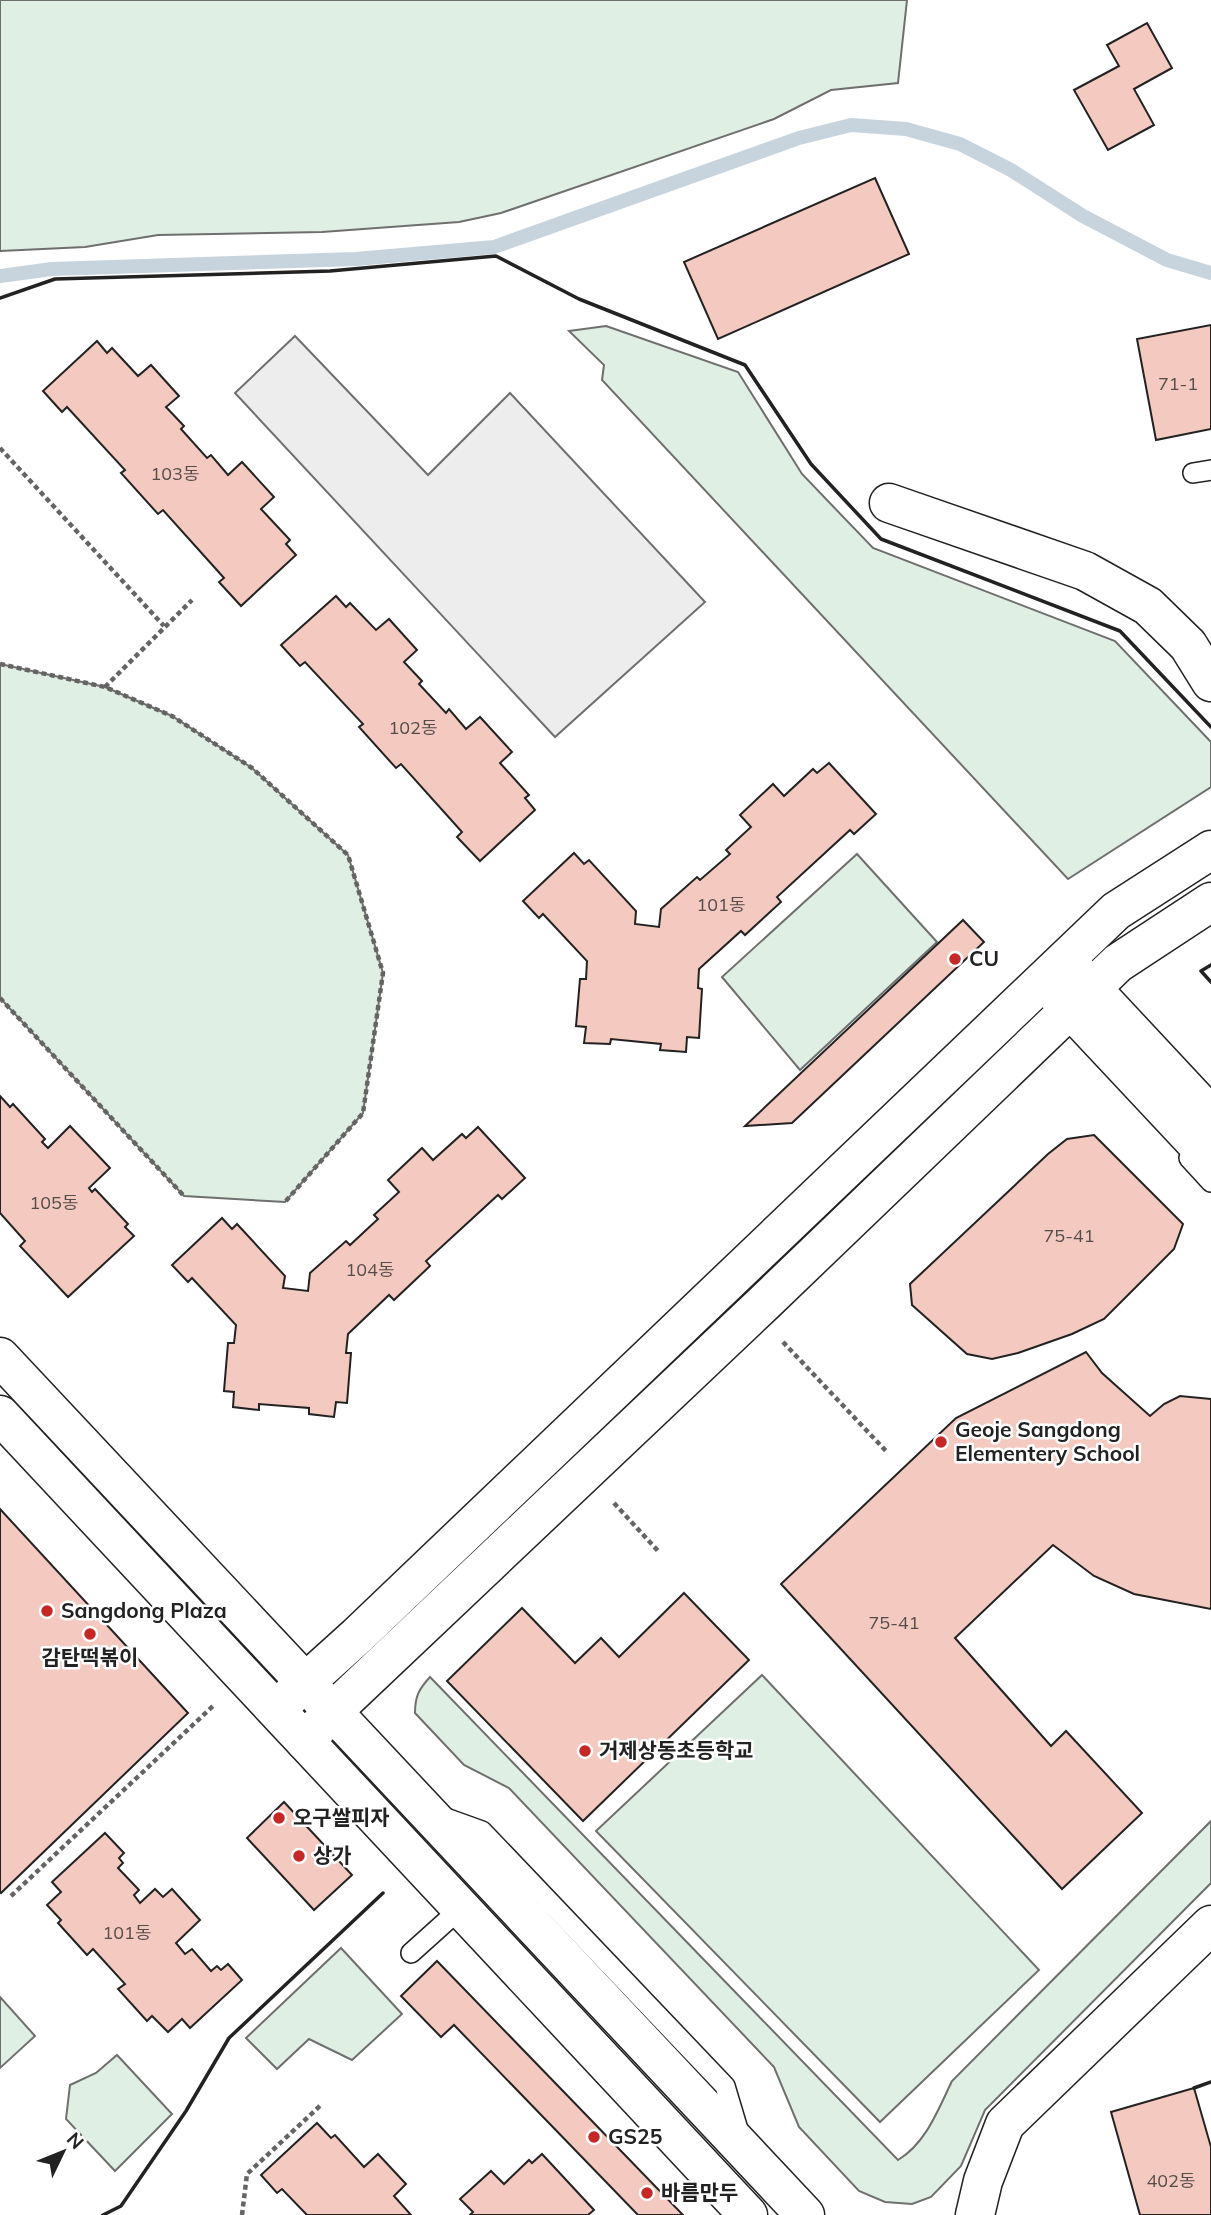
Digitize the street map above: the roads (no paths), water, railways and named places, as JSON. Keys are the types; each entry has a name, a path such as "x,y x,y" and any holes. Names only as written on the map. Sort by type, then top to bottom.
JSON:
{"street":[{"path":"889,503 1085,571 1148,606 1188,645 1211,682"},
{"path":"276,1709 1055,971 1115,911 1211,850"},
{"path":"305,1741 332,1712 774,1294 1118,963 1211,902"},
{"path":"1055,971 1211,1116"},
{"path":"1082,998 1118,1059 1211,1160"},
{"path":"0,1357 745,2151 788,2207"},
{"path":"0,1415 748,2215"},
{"path":"975,2215 1005,2124 1211,1925"}],"lane":[{"path":"1118,1059 1118,1083 1211,1182"},
{"path":"411,1953 461,1908"}],"waterway":[{"path":"0,276 52,269 356,259 494,247 799,138 851,125 906,129 960,144 1011,170 1083,216 1167,260 1211,273"}],"place":[{"name":"CU","path":"955,959"},
{"name":"Geoje Sangdong Elementery School","path":"941,1442"},
{"name":"Sangdong Plaza","path":"47,1611"},
{"name":"감탄떡볶이","path":"90,1634"},
{"name":"거제상동초등학교","path":"585,1751"},
{"name":"오구쌀피자","path":"279,1818"},
{"name":"상가","path":"299,1856"},
{"name":"GS25","path":"594,2137"},
{"name":"바름만두","path":"647,2193"}]}
